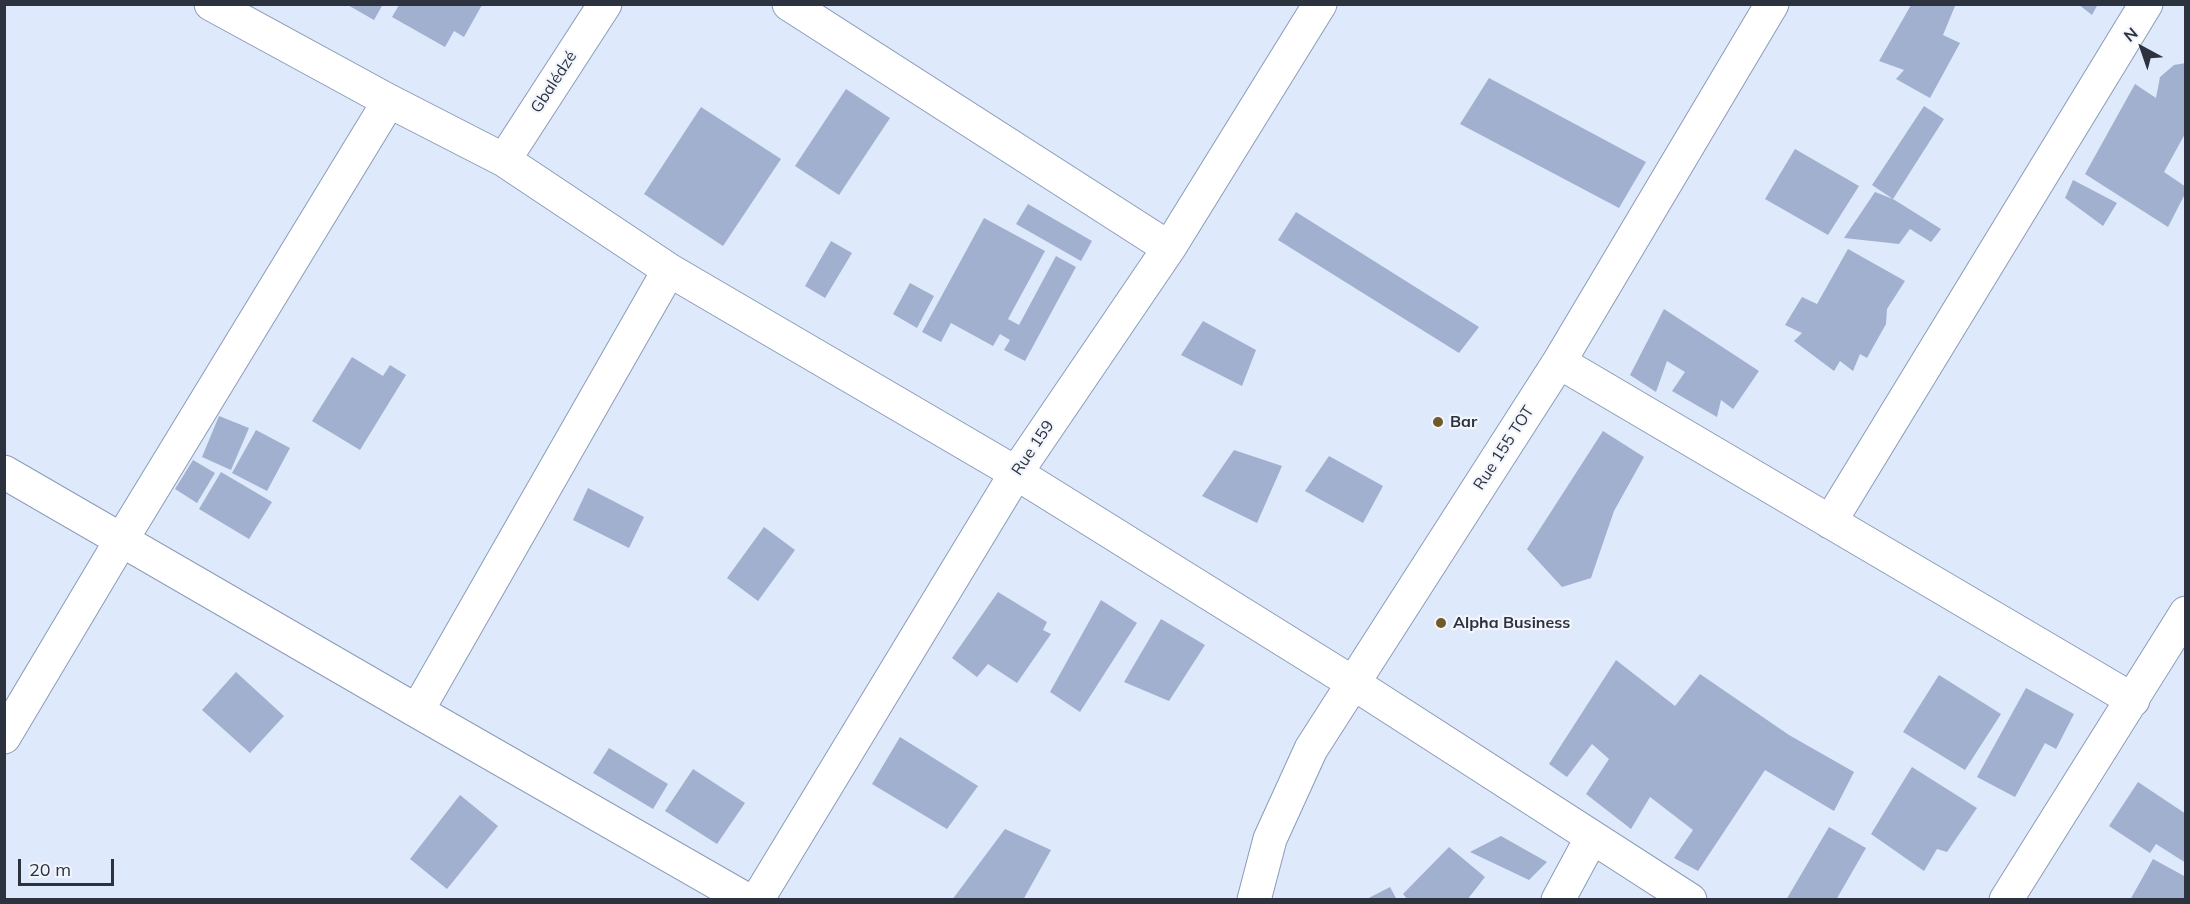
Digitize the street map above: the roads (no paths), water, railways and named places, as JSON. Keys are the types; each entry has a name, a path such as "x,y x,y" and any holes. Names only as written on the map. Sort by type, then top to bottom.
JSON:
{"street":[{"path":"212,4 388,101 504,159 669,270 1016,472 1353,683 1690,900"},
{"name":"Gbalédzé","path":"504,159 605,4"},
{"path":"789,4 1169,248"},
{"name":"Rue 159","path":"757,900 1016,472 1169,248 1320,4"},
{"name":"Rue 155 TOT","path":"1254,900 1270,839 1306,759 1559,362 1772,4"},
{"path":"1830,522 2146,4"},
{"path":"4,737 388,101"},
{"path":"417,711 669,270"},
{"path":"1559,362 2133,700"},
{"path":"4,472 747,900"},
{"path":"2006,900 2186,613"},
{"path":"1558,900 1592,837"}],"place":[{"name":"Bar","path":"1438,422"},
{"name":"Alpha Business","path":"1441,623"}]}
